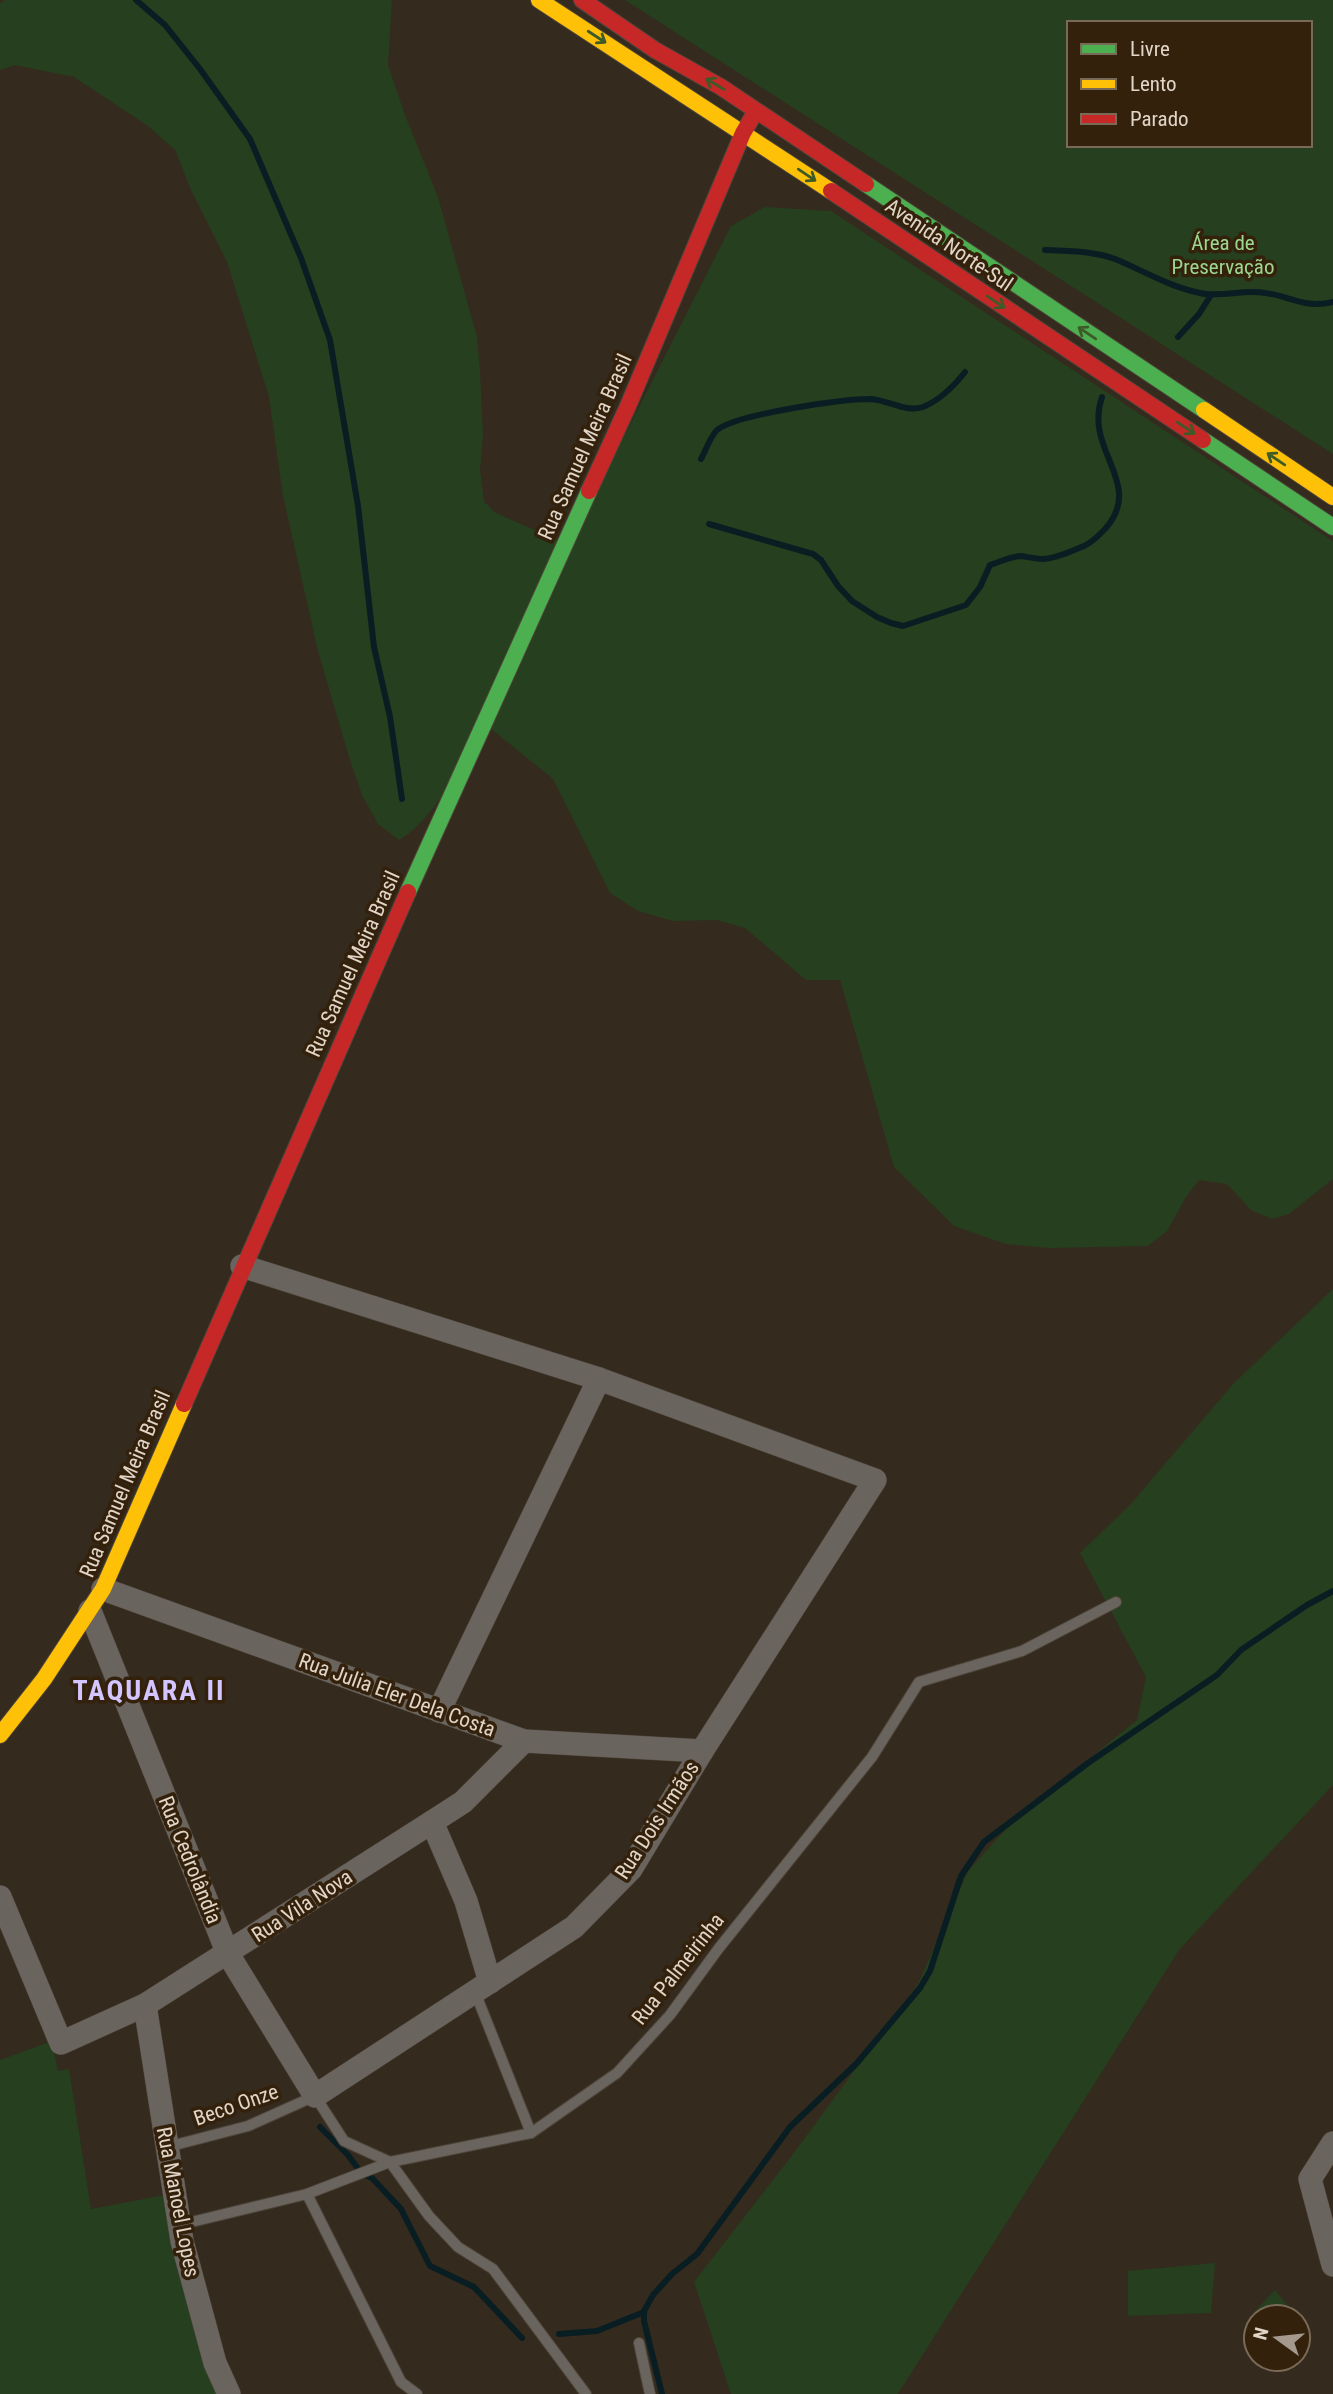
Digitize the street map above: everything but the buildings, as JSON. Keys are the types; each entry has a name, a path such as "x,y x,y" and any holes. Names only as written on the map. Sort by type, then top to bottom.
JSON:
{"street":[{"name":"Avenida Norte-Sul","path":"540,0 1333,527"},
{"name":"Avenida Norte-Sul","path":"582,0 655,50 721,87 1333,497"},
{"name":"Rua Samuel Meira Brasil","path":"0,1735 44,1679 103,1589 405,897 628,406 743,133 756,111"},
{"name":"Rua Samuel Meira Brasil","path":"718,195 752,164 773,153"},
{"path":"242,1266 599,1379 439,1711"},
{"name":"Rua Dois Irmãos","path":"315,2096 574,1927 631,1869 702,1751 876,1480 599,1379"},
{"name":"Rua Julia Eler Dela Costa","path":"103,1589 524,1741 702,1751"},
{"name":"Rua Cedrolândia","path":"90,1611 228,1954 315,2096"},
{"name":"Rua Vila Nova","path":"0,1897 61,2043 145,2005 463,1802 524,1741"},
{"path":"432,1822 466,1901 483,1987"},
{"name":"Rua Manoel Lopes","path":"145,2005 179,2225 215,2363 229,2394"},
{"path":"1333,2143 1310,2179 1333,2266"}],"lane":[{"name":"Rua Palmeirinha","path":"179,2225 307,2194 390,2162 531,2133 617,2073 670,2015 719,1948 872,1758 919,1682 1022,1651 1116,1602"},
{"path":"483,1987 531,2133"},
{"path":"315,2096 344,2141 390,2162 429,2216 458,2246 493,2269 586,2394"},
{"name":"Beco Onze","path":"167,2147 248,2126 315,2096"},
{"path":"307,2194 401,2382 417,2394"},
{"path":"639,2343 650,2394"}],"green space":[{"path":"5,0 392,0 388,65 438,197 477,337 483,436 480,470 484,501 494,512 569,545 731,226 765,207 831,211 1333,541 1333,1179 1289,1214 1272,1219 1251,1210 1227,1184 1199,1180 1167,1231 1148,1246 1049,1248 1006,1244 954,1226 894,1167 840,980 806,980 745,928 717,920 673,921 638,911 610,893 553,779 485,724 447,788 412,831 399,840 378,824 362,795 318,651 283,496 269,397 227,262 191,190 175,150 148,126 74,77 15,65 0,70 0,3"},
{"name":"Área de Preservação","path":"625,0 1333,0 1333,454"},
{"path":"1333,1289 1333,1785 1179,1950 898,2394 731,2394 694,2282 796,2150 918,1984 968,1871 1014,1820 1137,1720 1146,1677 1080,1553 1129,1506 1234,1383"},
{"path":"52,2041 58,2071 69,2069 91,2209 165,2195 220,2394 0,2394 0,2060"},
{"path":"1215,2263 1211,2313 1128,2316 1128,2271"},
{"path":"1275,2290 1286,2303 1263,2303"}],"waterway":[{"path":"136,0 165,25 250,139 301,258 330,340 358,506 374,647 390,717 402,799"},
{"path":"1045,250 1102,255 1200,293 1216,295 1257,292 1306,303 1333,302"},
{"path":"1178,337 1199,314 1211,295"},
{"path":"701,459 717,430 746,418 791,408 871,399 904,407 923,407 941,397 965,372"},
{"path":"709,524 813,554 821,560 838,586 852,601 877,617 903,626 966,605 980,587 990,565 1017,556 1043,559 1058,556 1087,544 1105,529 1116,512 1119,497 1117,481 1100,434 1098,416 1102,397"},
{"path":"662,2394 644,2321 644,2311 653,2295 672,2274 697,2254 790,2127 857,2063 920,1988 930,1971 961,1876 984,1842 1088,1763 1217,1675 1241,1650 1307,1605 1333,1591"},
{"path":"320,2127 359,2170"},
{"path":"363,2174 372,2178 401,2209 430,2266 474,2287 522,2338"},
{"path":"559,2334 597,2331 644,2312"}],"traffic: fast":[{"path":"866,184 1204,410"},
{"path":"1203,440 1333,527"},
{"path":"408,892 589,491"}],"traffic: slow":[{"path":"539,0 831,191"},
{"path":"1204,410 1333,497"},
{"path":"0,1735 44,1679 103,1589 184,1404"}],"traffic: jam":[{"path":"582,0 655,50 721,87 866,184"},
{"path":"589,491 628,406 743,133 756,111"},
{"path":"831,191 1203,440"},
{"path":"184,1404 408,892"}],"district":[{"name":"TAQUARA II","path":"149,1690"}]}
